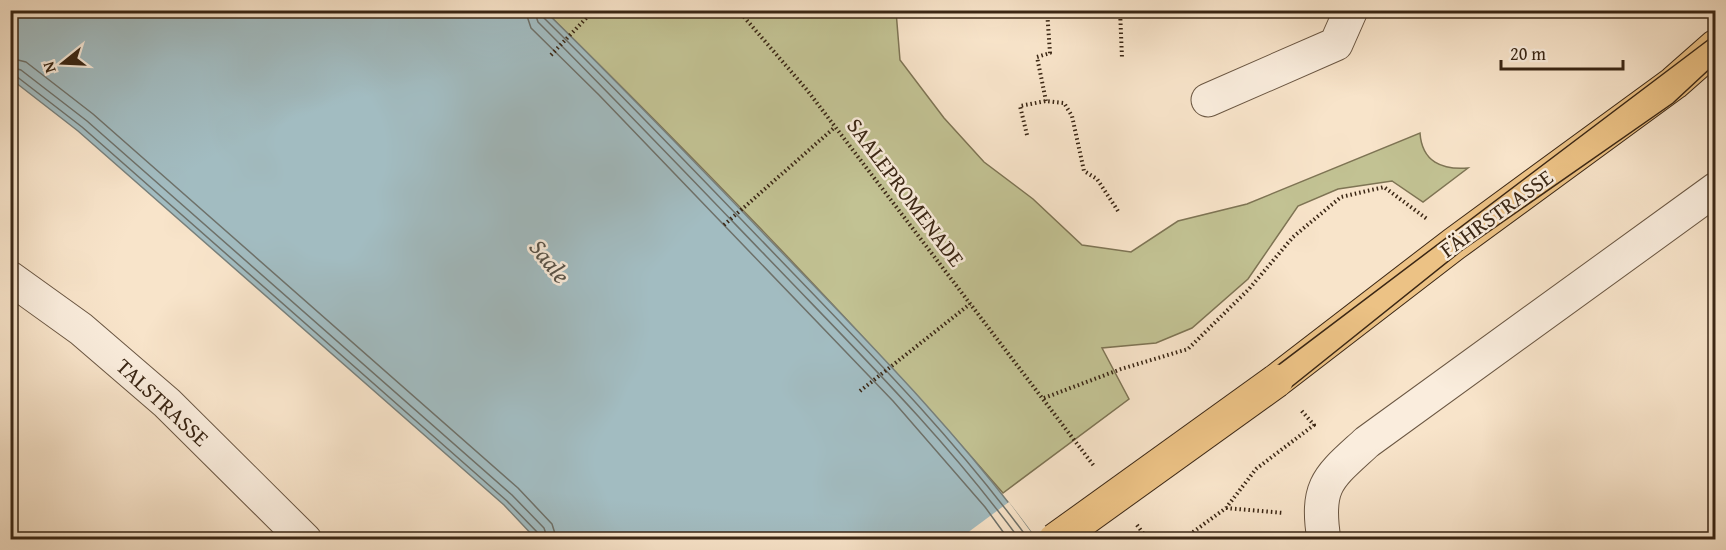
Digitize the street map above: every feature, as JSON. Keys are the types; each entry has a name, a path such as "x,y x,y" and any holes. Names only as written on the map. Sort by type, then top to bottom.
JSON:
{"main road":[{"name":"FÄHRSTRASSE","path":"1055,540 1276,381 1454,244 1674,83 1716,46"}],"street":[{"path":"1208,99 1336,44 1351,10"},
{"path":"1322,527 1322,494 1332,474 1367,442 1716,189"},
{"name":"TALSTRASSE","path":"10,278 81,329 167,403 305,540"}],"path":[{"path":"551,55 594,10"},
{"name":"SAALEPROMENADE","path":"738,10 835,127 1044,398 1121,369 1188,349 1249,289 1293,237 1341,197 1384,187 1415,208 1454,244"},
{"path":"1046,101 1037,57 1050,53 1047,10"},
{"path":"1120,10 1122,58"},
{"path":"1027,135 1020,106 1046,101 1064,103 1072,116 1084,171 1097,179 1118,211"},
{"path":"724,225 835,127"},
{"path":"860,392 970,304"},
{"path":"1182,540 1226,508 1256,469 1314,424"},
{"path":"1226,508 1322,527"}],"green space":[{"path":"545,11 896,11 900,60 944,118 984,162 1033,199 1082,245 1131,252 1178,221 1247,204 1420,133 1425,151 1435,162 1450,167 1468,168 1423,202 1392,181 1338,189 1298,206 1248,279 1192,328 1156,343 1102,348 1129,399 1003,493 779,248"}],"water":[{"name":"Saale","path":"10,11 545,11 670,136 888,364 980,467 1036,539 536,539 504,505 78,131 11,79"}],"pier":[{"path":"1009,502 1036,539 959,539"}],"tram line":[{"path":"1036,540 1269,372 1716,34"},
{"path":"1078,540 1280,396 1461,251 1673,103 1716,63"}]}
